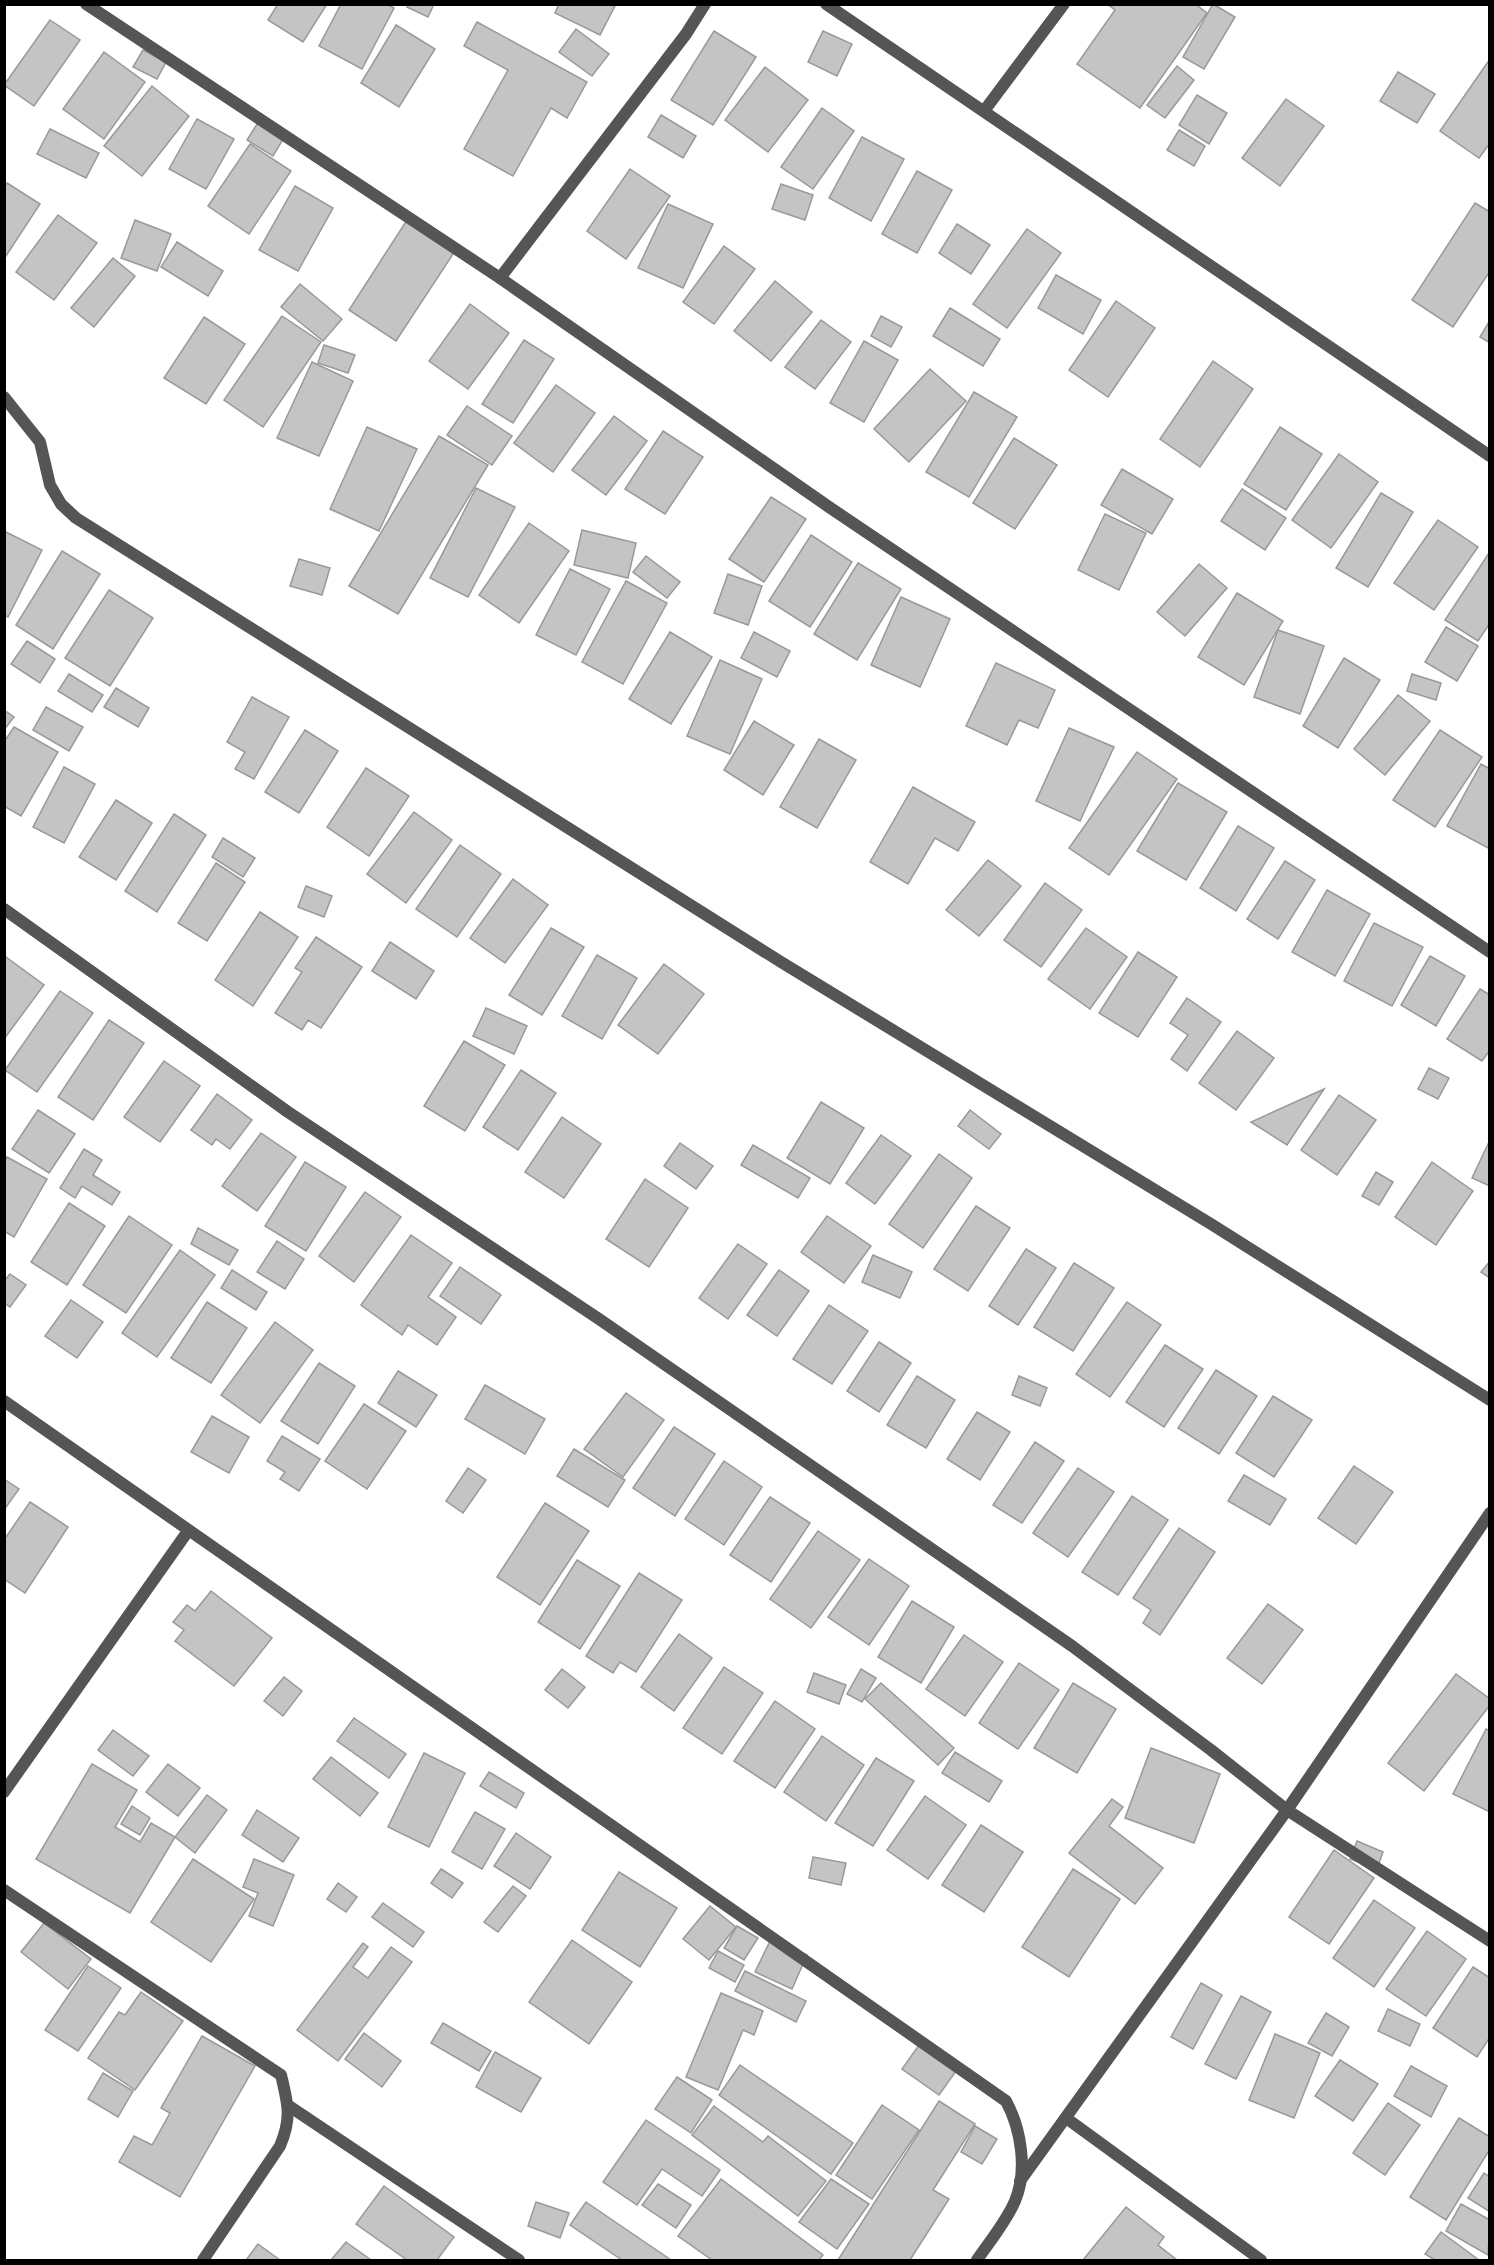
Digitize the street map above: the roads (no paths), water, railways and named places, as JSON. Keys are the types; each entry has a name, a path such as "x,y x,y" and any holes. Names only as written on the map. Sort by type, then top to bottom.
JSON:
{"street":[{"path":"86,4 500,278 829,507 1490,952"},
{"path":"500,278 686,34 705,4"},
{"path":"826,4 1490,456"},
{"path":"984,111 1064,4"},
{"path":"6,406 40,442 50,485 61,504 76,518 781,962 1211,1224 1490,1400"},
{"path":"4,909 288,1112 599,1319 1072,1646 1287,1810 1490,1941"},
{"path":"4,1401 1006,2101 1014,2116 1018,2134 1021,2161 1020,2182 1015,2200 977,2260"},
{"path":"1020,2182 1287,1810 1490,1513"},
{"path":"4,1792 188,1531"},
{"path":"4,1890 281,2075 289,2106 287,2129 280,2146 203,2260"},
{"path":"289,2106 519,2260"},
{"path":"1066,2118 1261,2260"}]}
